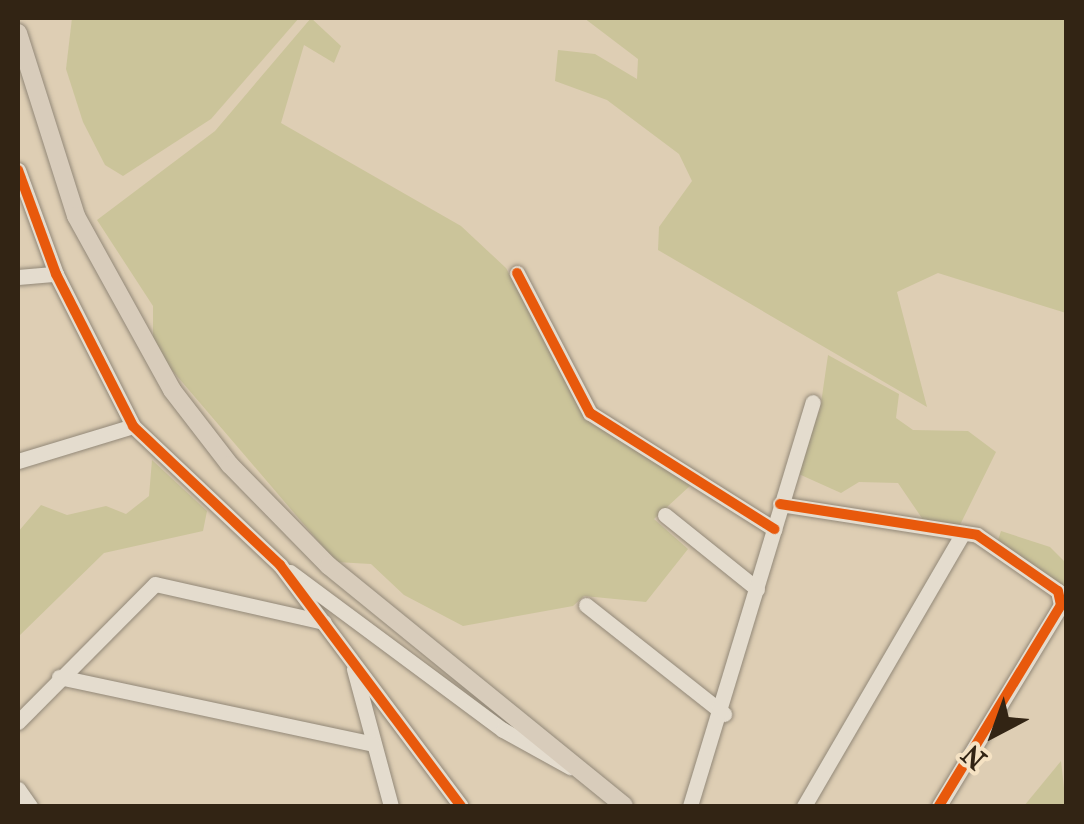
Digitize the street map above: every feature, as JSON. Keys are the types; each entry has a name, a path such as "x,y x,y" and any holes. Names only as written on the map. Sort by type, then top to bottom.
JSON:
{"main road":[{"path":"18,33 76,216 195,420 329,566 624,806"}],"street":[{"path":"18,170 56,274 133,426 280,566 503,730 578,771"},
{"path":"517,273 596,419 774,528"},
{"path":"18,277 56,274"},
{"path":"690,806 724,714 780,504 814,402"},
{"path":"18,460 133,426"},
{"path":"780,504 963,533 988,541 1062,601 940,806"},
{"path":"665,514 756,589"},
{"path":"804,806 963,533"},
{"path":"280,566 461,806"},
{"path":"18,722 155,584 324,622"},
{"path":"586,605 724,714"},
{"path":"352,660 391,806"},
{"path":"59,677 372,744"},
{"path":"18,788 30,806"}],"shaded area":[{"path":"72,18 299,18 211,119 123,176 105,165 83,122 66,69"},
{"path":"311,18 341,46 334,63 304,45 281,123 461,226 506,268 589,422 692,484 654,519 688,549 646,602 584,596 573,606 463,626 404,595 371,564 336,562 153,348 153,306 97,220 215,131"},
{"path":"584,18 1066,18 1066,313 938,273 897,292 927,407 658,250 659,227 692,181 679,154 607,100 555,81 558,50 595,54 637,79 638,59"},
{"path":"828,355 899,394 896,418 913,430 968,431 996,452 957,531 928,527 898,483 859,482 841,493 792,471 820,410"},
{"path":"152,460 207,511 203,531 104,553 18,637 18,532 41,505 67,515 106,506 126,514 149,496"},
{"path":"1001,531 1050,547 1066,563 1066,590 998,540"},
{"path":"1061,761 1066,806 1024,806"}],"cycle path":[{"path":"18,170 56,274 133,426 280,565 461,806"},
{"path":"517,273 590,413 774,529"},
{"path":"780,504 977,535 1058,591 1061,605 939,806"}]}
